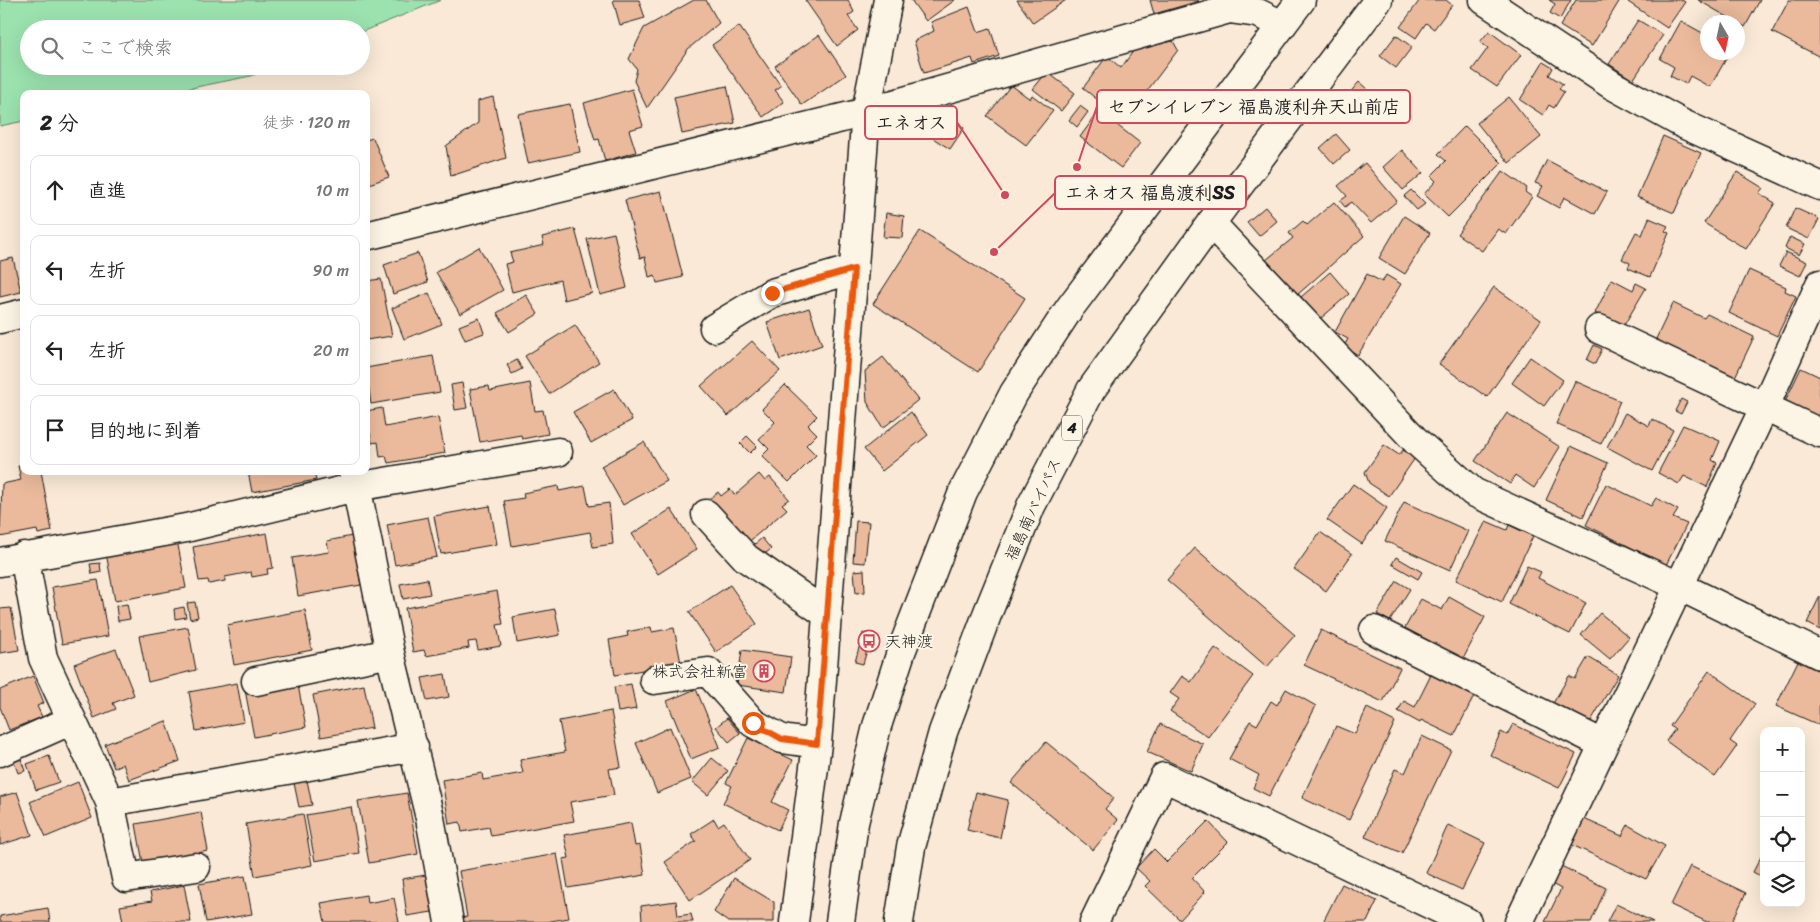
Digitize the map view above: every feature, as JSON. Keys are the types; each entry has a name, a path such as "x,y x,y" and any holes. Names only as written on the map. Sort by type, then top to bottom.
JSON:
{"main road":[{"path":"794,922 817,744 866,112 888,0"},
{"path":"840,922 854,823 876,726 901,652 963,492 1014,393 1069,309 1301,0"},
{"name":"福島南バイパス","path":"899,922 912,847 943,732 988,612 1031,506 1091,390 1211,223 1378,0"},
{"path":"1484,0 1612,85 1683,124 1820,186"},
{"path":"370,235 866,112 1229,10 1258,13 1282,25"},
{"path":"1211,223 1416,441 1473,492 1678,586 1820,654"},
{"path":"714,328 772,293 854,269"},
{"path":"1519,922 1765,406 1820,284"},
{"path":"0,319 20,314"},
{"path":"1599,330 1820,432"},
{"path":"196,867 126,878 110,802 43,658 12,559 186,528 354,479 558,452"},
{"path":"354,479 390,653 430,818 449,922"},
{"path":"706,514 746,558 828,615"},
{"path":"1374,630 1603,744"},
{"path":"256,681 390,653"},
{"path":"654,680 708,672 753,723 782,739 817,744"},
{"path":"0,752 72,720"},
{"path":"110,802 414,747"},
{"path":"1094,922 1164,777 1467,922"}],"green space":[{"path":"0,0 441,0 370,28 370,20 20,20 20,75 253,75 181,90 20,90 20,122 0,126"}],"building":[{"path":"613,0 639,0 645,18 620,25"},
{"path":"694,0 706,0 719,23 688,49 647,108 634,81 637,69 629,59 644,28"},
{"path":"805,0 848,0 854,12 848,16 858,30 837,46"},
{"path":"911,0 955,0 926,21"},
{"path":"1017,0 1066,0 1033,23"},
{"path":"1150,0 1198,0 1199,1 1154,14"},
{"path":"1420,0 1446,0 1452,5 1434,29 1426,23 1416,38 1400,27"},
{"path":"1549,0 1571,0 1560,19 1550,13 1555,4"},
{"path":"1576,0 1620,0 1592,46 1560,26"},
{"path":"1630,0 1682,0 1685,2 1667,28 1628,2"},
{"path":"1698,0 1760,0 1745,27 1745,15 1724,15"},
{"path":"1789,0 1816,0 1820,2 1820,57 1772,32"},
{"path":"969,7 978,32 990,28 999,56 974,64 972,58 924,73 914,41 934,31 931,22"},
{"path":"1638,20 1663,35 1633,80 1609,64"},
{"path":"1681,21 1700,32 1700,60 1725,60 1710,87 1690,76 1686,84 1670,76 1674,67 1660,59"},
{"path":"739,26 781,86 775,90 784,102 763,117 712,45"},
{"path":"1489,31 1521,55 1497,87 1472,70 1488,48 1480,42"},
{"path":"819,35 846,75 802,105 775,66"},
{"path":"1396,35 1412,47 1396,68 1380,56"},
{"path":"1173,41 1178,50 1134,108 1119,96 1113,105 1102,97 1099,101 1083,88 1107,56 1121,68 1134,50"},
{"path":"1543,62 1553,68 1549,75 1563,84 1559,89 1564,92 1554,108 1549,105 1543,115 1520,100"},
{"path":"1047,72 1075,93 1061,111 1033,89"},
{"path":"1359,82 1367,89 1355,102 1347,96"},
{"path":"1011,85 1030,99 1032,95 1053,111 1026,145 987,116"},
{"path":"727,86 735,123 682,134 674,97"},
{"path":"632,89 643,126 629,130 636,152 605,161 599,139 595,140 584,103"},
{"path":"493,97 506,158 451,176 446,146 478,123 478,101"},
{"path":"1509,97 1541,137 1509,163 1477,123"},
{"path":"570,104 580,152 528,163 518,114"},
{"path":"931,106 964,128 950,149 917,128"},
{"path":"1080,106 1088,112 1077,127 1069,120"},
{"path":"1099,111 1140,143 1121,168 1080,137"},
{"path":"1465,126 1502,163 1448,217 1424,194 1436,181 1431,176 1446,161 1438,154"},
{"path":"1336,134 1350,150 1334,164 1320,148"},
{"path":"1663,136 1701,153 1674,213 1637,197"},
{"path":"373,138 389,177 370,184 370,139"},
{"path":"1402,150 1423,173 1403,190 1383,167"},
{"path":"1547,160 1607,192 1595,214 1564,197 1559,208 1537,196 1543,186 1535,183"},
{"path":"1365,163 1397,201 1371,223 1351,202 1345,207 1340,201 1347,196 1338,186"},
{"path":"1503,171 1527,188 1525,192 1532,197 1506,234 1498,229 1482,251 1457,234"},
{"path":"1737,172 1763,188 1759,193 1775,203 1746,249 1704,223"},
{"path":"1411,190 1425,204 1417,210 1404,196"},
{"path":"661,191 683,277 657,283 655,275 649,277 645,257 640,258 625,200"},
{"path":"1334,202 1364,236 1297,295 1266,260 1293,238 1289,233 1303,221 1307,225"},
{"path":"1265,207 1277,221 1259,236 1247,222"},
{"path":"1795,208 1819,219 1809,239 1786,228"},
{"path":"886,213 904,216 902,238 883,237"},
{"path":"1404,216 1430,233 1405,274 1379,258"},
{"path":"1649,218 1668,226 1665,231 1669,233 1650,277 1628,268 1630,263 1622,259 1636,232 1642,235"},
{"path":"575,229 592,293 564,300 560,280 512,292 505,264 513,262 510,253 544,245 542,237"},
{"path":"920,231 1025,298 978,372 873,304"},
{"path":"614,233 627,288 600,295 587,239"},
{"path":"1790,237 1805,244 1799,255 1785,248"},
{"path":"479,247 503,290 460,314 436,272"},
{"path":"1786,252 1807,262 1800,276 1779,266"},
{"path":"418,253 428,282 393,294 384,265"},
{"path":"13,258 20,292 0,297 0,261"},
{"path":"1749,270 1786,287 1785,291 1796,296 1777,336 1729,313"},
{"path":"1330,272 1349,294 1320,319 1301,297"},
{"path":"1367,274 1382,282 1386,275 1401,284 1358,355 1344,346 1348,339 1335,332"},
{"path":"381,279 392,336 370,339 370,280"},
{"path":"1612,279 1633,290 1636,283 1646,288 1620,332 1614,323 1595,313"},
{"path":"1494,287 1541,320 1487,397 1439,364"},
{"path":"429,293 442,324 404,339 392,308"},
{"path":"526,295 538,314 509,332 497,313"},
{"path":"1673,303 1704,318 1707,314 1754,337 1734,379 1655,341"},
{"path":"809,308 822,345 780,360 767,322"},
{"path":"479,318 484,333 465,340 459,326"},
{"path":"575,325 599,362 549,394 525,356"},
{"path":"752,341 780,371 728,416 701,386"},
{"path":"1594,345 1602,349 1595,364 1587,360"},
{"path":"433,356 440,392 371,404 370,367"},
{"path":"883,357 918,400 883,428 867,402 865,371"},
{"path":"1530,357 1563,380 1544,406 1512,383"},
{"path":"517,360 522,369 512,374 507,365"},
{"path":"1801,368 1820,377 1820,424 1783,406"},
{"path":"1575,381 1620,401 1601,444 1556,424"},
{"path":"462,383 467,408 455,410 451,385"},
{"path":"530,383 535,411 543,410 548,434 522,439 521,435 480,442 470,389 489,386 490,391"},
{"path":"785,385 817,416 808,425 817,434 806,445 816,455 789,482 762,456 769,449 759,439 775,422 762,409"},
{"path":"614,389 632,420 591,443 573,412"},
{"path":"1681,399 1687,402 1681,414 1675,411"},
{"path":"382,408 385,427 438,417 445,453 388,463 386,456 380,457 378,442 372,443 370,410"},
{"path":"911,412 928,435 882,471 864,449"},
{"path":"1507,413 1560,447 1534,488 1515,475 1510,484 1475,461"},
{"path":"1625,413 1649,426 1652,419 1673,430 1652,471 1607,447"},
{"path":"1683,425 1720,441 1712,460 1717,463 1707,487 1684,476 1679,484 1658,473"},
{"path":"747,436 757,446 750,453 740,443"},
{"path":"644,442 667,481 623,505 601,466"},
{"path":"1384,445 1399,455 1403,450 1415,458 1389,496 1369,483 1365,472"},
{"path":"1571,446 1608,463 1583,517 1546,500"},
{"path":"18,466 20,466 20,475 42,475 52,531 38,534 37,530 0,537 2,484 21,480"},
{"path":"759,474 765,481 770,477 789,499 782,504 787,509 745,545 707,501 718,492 721,496 730,489 735,495"},
{"path":"249,475 315,475 316,480 252,492"},
{"path":"1353,484 1387,508 1362,544 1327,520"},
{"path":"1606,484 1651,506 1656,498 1678,510 1673,518 1687,524 1666,565 1586,525"},
{"path":"558,486 559,491 585,486 589,506 609,503 613,544 593,547 590,532 512,546 504,501 524,498 523,493"},
{"path":"1404,502 1468,531 1450,570 1385,541"},
{"path":"490,506 497,544 441,554 434,516"},
{"path":"671,509 697,549 658,574 632,534"},
{"path":"428,517 437,557 395,565 387,525"},
{"path":"856,521 869,522 865,563 853,562"},
{"path":"1486,521 1507,530 1509,525 1533,536 1502,602 1456,580"},
{"path":"1320,532 1352,554 1326,591 1294,569"},
{"path":"267,533 273,568 267,569 268,574 252,577 251,572 225,577 225,581 209,584 208,580 199,581 193,547"},
{"path":"352,536 361,585 298,596 292,558 329,552 327,541"},
{"path":"762,538 771,549 756,561 748,550"},
{"path":"177,540 186,588 115,601 106,553"},
{"path":"1195,548 1295,635 1267,667 1167,580"},
{"path":"1396,557 1422,572 1418,579 1392,564"},
{"path":"100,563 101,572 92,574 90,564"},
{"path":"1527,566 1541,572 1538,578 1586,603 1570,634 1509,604"},
{"path":"864,570 865,592 856,593 854,571"},
{"path":"427,579 430,594 403,599 400,584"},
{"path":"98,580 108,636 62,644 52,587"},
{"path":"1397,581 1410,589 1390,621 1377,614"},
{"path":"730,585 757,624 716,652 689,612"},
{"path":"497,591 503,624 497,625 501,646 478,650 476,641 468,642 469,648 426,656 424,650 413,652 405,608"},
{"path":"1820,596 1820,630 1807,623"},
{"path":"1449,597 1485,617 1463,659 1405,628 1421,599 1442,610"},
{"path":"195,602 198,617 190,619 187,603"},
{"path":"127,604 130,619 118,621 116,606"},
{"path":"184,607 186,617 175,619 174,609"},
{"path":"11,608 19,650 0,653 0,609"},
{"path":"555,609 560,635 517,643 513,617"},
{"path":"305,610 312,650 234,665 227,625"},
{"path":"1600,613 1629,637 1610,659 1581,635"},
{"path":"188,627 196,670 148,682 139,636"},
{"path":"651,627 652,632 674,628 681,663 615,675 609,640 628,636 627,632"},
{"path":"1321,630 1400,668 1383,702 1304,665"},
{"path":"863,633 871,636 863,664 855,662"},
{"path":"1215,648 1253,676 1208,737 1170,711 1179,699 1170,693 1182,676 1191,682"},
{"path":"116,649 134,695 113,703 116,709 94,718 74,664"},
{"name":"株式会社新富","path":"742,650 791,657 786,692 737,685"},
{"path":"1588,657 1618,675 1588,726 1552,705 1569,676 1575,679"},
{"path":"1798,661 1820,671 1819,725 1776,706"},
{"path":"1434,669 1477,690 1454,736 1421,720 1420,723 1398,711 1404,701 1415,707"},
{"path":"1709,671 1755,704 1730,741 1737,746 1715,777 1666,741 1675,729 1670,726"},
{"path":"445,674 449,697 427,701 422,678"},
{"path":"33,676 44,703 37,706 42,717 9,730 0,707 0,690"},
{"path":"297,680 306,727 254,737 245,690"},
{"path":"237,683 244,722 196,731 189,692"},
{"path":"631,684 636,709 618,712 614,687"},
{"path":"364,685 372,728 321,737 313,695"},
{"path":"696,689 720,747 691,759 667,701"},
{"path":"1286,689 1316,706 1269,796 1253,788 1259,775 1229,759 1250,721 1257,725 1271,701 1277,705"},
{"path":"1367,708 1395,722 1349,820 1302,798 1336,726 1355,734"},
{"path":"611,711 621,767 609,769 614,795 570,802 574,821 491,836 489,827 462,832 460,822 449,824 442,780 482,773 483,780 523,773 520,760 565,752 559,721"},
{"path":"727,718 740,733 729,742 716,727"},
{"path":"166,721 180,761 129,780 123,764 114,768 105,744"},
{"path":"1160,724 1203,744 1191,771 1147,752"},
{"path":"1513,724 1576,754 1559,788 1490,755 1501,732 1507,735"},
{"path":"670,727 691,779 657,793 636,743"},
{"path":"1422,736 1451,750 1402,853 1365,837 1395,769 1405,773"},
{"path":"748,738 793,760 772,802 788,810 778,830 723,803 732,786 726,783"},
{"path":"1046,742 1114,798 1105,809 1118,820 1093,850 1011,783"},
{"path":"49,756 59,782 36,790 27,764"},
{"path":"712,758 728,771 708,795 692,782"},
{"path":"21,759 25,771 18,773 14,762"},
{"path":"307,780 312,805 299,807 294,783"},
{"path":"78,782 92,818 46,837 30,802"},
{"path":"17,792 32,835 0,845 0,797"},
{"path":"976,792 1008,800 1000,838 967,830"},
{"path":"407,793 418,854 369,863 358,801"},
{"path":"351,807 359,853 315,861 306,815"},
{"path":"201,812 208,851 143,863 136,824"},
{"path":"303,814 312,865 255,876 246,824"},
{"path":"714,819 718,826 724,822 750,860 690,900 665,862 696,841 691,834"},
{"path":"1584,819 1622,836 1628,825 1665,846 1646,879 1572,845"},
{"path":"1208,821 1228,842 1192,878 1205,892 1180,920 1145,886 1150,881 1136,868 1154,849 1167,862"},
{"path":"631,823 635,846 640,845 645,875 568,888 563,859 569,858 564,835"},
{"path":"1448,825 1485,843 1462,890 1426,873"},
{"path":"557,854 569,918 545,922 463,922 462,918 467,917 459,871"},
{"path":"1760,859 1760,876 1753,872"},
{"path":"1561,866 1606,888 1591,922 1545,922 1561,889 1552,884"},
{"path":"1690,866 1746,893 1732,922 1707,922 1671,905"},
{"path":"426,875 432,912 407,916 402,879"},
{"path":"245,876 252,914 206,922 199,884"},
{"path":"734,878 774,902 774,922 728,922 714,912"},
{"path":"1342,884 1377,901 1367,922 1323,922"},
{"path":"184,885 191,922 123,922 120,906 152,901 150,892"},
{"path":"366,895 367,903 394,898 399,922 325,922 321,903"},
{"path":"676,901 678,916 691,914 693,922 642,922 641,906"},
{"path":"1616,904 1653,922 1607,922"},
{"path":"48,908 50,922 0,922 0,916"}],"place":[{"name":"セブンイレブン 福島渡利弁天山前店","path":"1077,167"},
{"name":"エネオス","path":"1005,195"},
{"name":"エネオス 福島渡利SS","path":"994,252"},
{"name":"天神渡","path":"869,641"},
{"name":"株式会社新富","path":"764,671"}],"route":[{"path":"753,723 782,739 817,744 854,269 772,293"}]}
